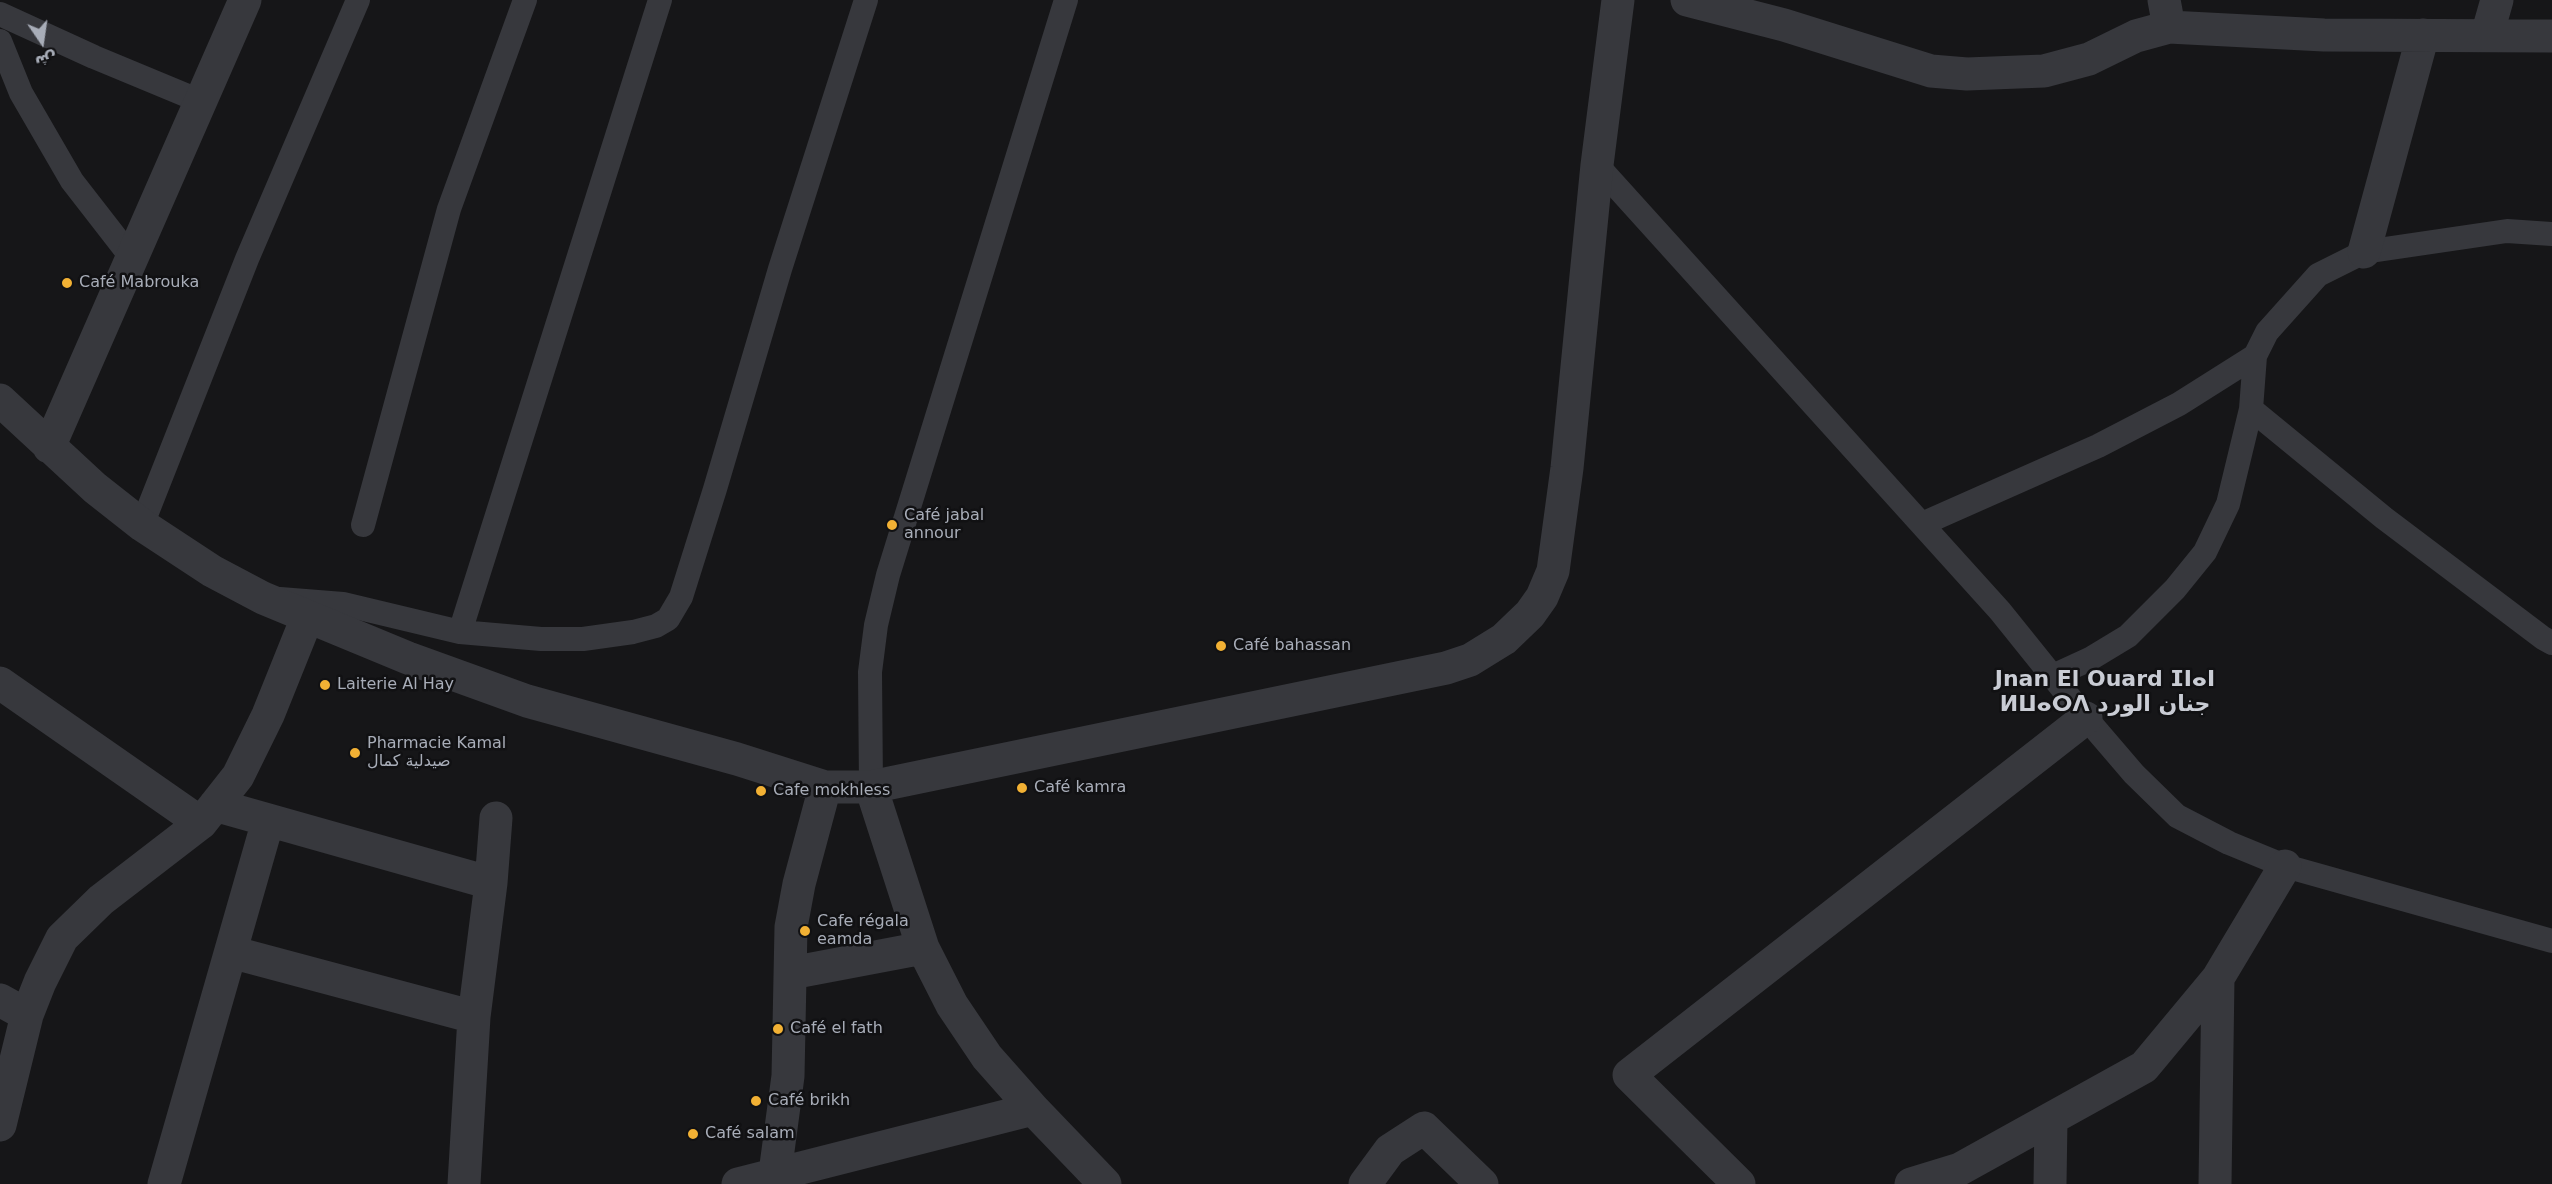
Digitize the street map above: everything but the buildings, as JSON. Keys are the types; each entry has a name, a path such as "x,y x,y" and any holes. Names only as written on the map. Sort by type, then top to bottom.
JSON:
{"street":[{"path":"49,447 245,0"},
{"path":"0,400 95,488 142,525 212,571 263,598 408,658 527,700 825,786 871,787 1446,668 1470,660 1504,639 1530,614 1542,597 1554,571 1567,468 1597,165 1618,0"},
{"path":"1687,0 1784,25 1931,71 1967,74 2033,72 2074,64 2103,53 2136,36 2167,13 2324,35 2552,36"},
{"path":"2487,35 2497,0"},
{"path":"2364,252 2423,35"},
{"path":"0,1125 13,1007 40,982 62,938 101,900 208,814 238,776 253,747 307,618"},
{"path":"0,683 208,814 268,821 491,883"},
{"path":"1739,1184 1629,1075 2086,718"},
{"path":"780,1179 788,1076 790,927 825,786"},
{"path":"871,787 923,948 952,1005 981,1048 1033,1109 1105,1184"},
{"path":"464,1184 474,1017 491,883 496,819"},
{"path":"164,1184 268,821"},
{"path":"1911,1184 1958,1177 2050,1120 2144,1067 2218,978 2285,867"},
{"path":"791,973 923,948"},
{"path":"231,952 474,1017"},
{"path":"2215,1184 2218,978"},
{"path":"738,1184 780,1179 1033,1109"},
{"path":"2050,1120 2050,1184"},
{"path":"1365,1184 1390,1150 1424,1128 1482,1184"}],"lane":[{"path":"142,525 247,258 357,0"},
{"path":"363,525 449,209 525,0"},
{"path":"460,632 660,0"},
{"path":"263,598 343,604 460,632 541,639 583,639 633,632 656,626 668,619 675,610 712,500 780,269 866,0"},
{"path":"871,787 870,672 876,625 888,575 1066,0"},
{"path":"0,14 94,57 200,101"},
{"path":"0,41 21,93 72,181 131,257"},
{"path":"1597,165 2000,611 2134,774 2177,816 2229,843 2285,867 2552,941"},
{"path":"2053,676 2090,659 2128,636 2175,589 2205,552 2228,504 2251,409 2255,356 2267,333 2318,275 2364,252 2507,231 2552,234"},
{"path":"1922,524 2098,446 2179,404 2255,356"},
{"path":"2251,409 2384,518 2542,638 2552,643"}],"place":[{"name":"Café Mabrouka","path":"67,283"},
{"name":"Café jabal annour","path":"892,525"},
{"name":"Café bahassan","path":"1221,646"},
{"name":"Laiterie Al Hay","path":"325,685"},
{"name":"Pharmacie Kamal صيدلية كمال","path":"355,753"},
{"name":"Café kamra","path":"1022,788"},
{"name":"Cafe mokhless","path":"761,791"},
{"name":"Cafe régala eamda","path":"805,931"},
{"name":"Café el fath","path":"778,1029"},
{"name":"Café brikh","path":"756,1101"},
{"name":"Café salam","path":"693,1134"}],"district":[{"name":"Jnan El Ouard ⵊⵏⴰⵏ ⵍⵡⴰⵔⴷ جنان الورد","path":"2105,692"}]}
